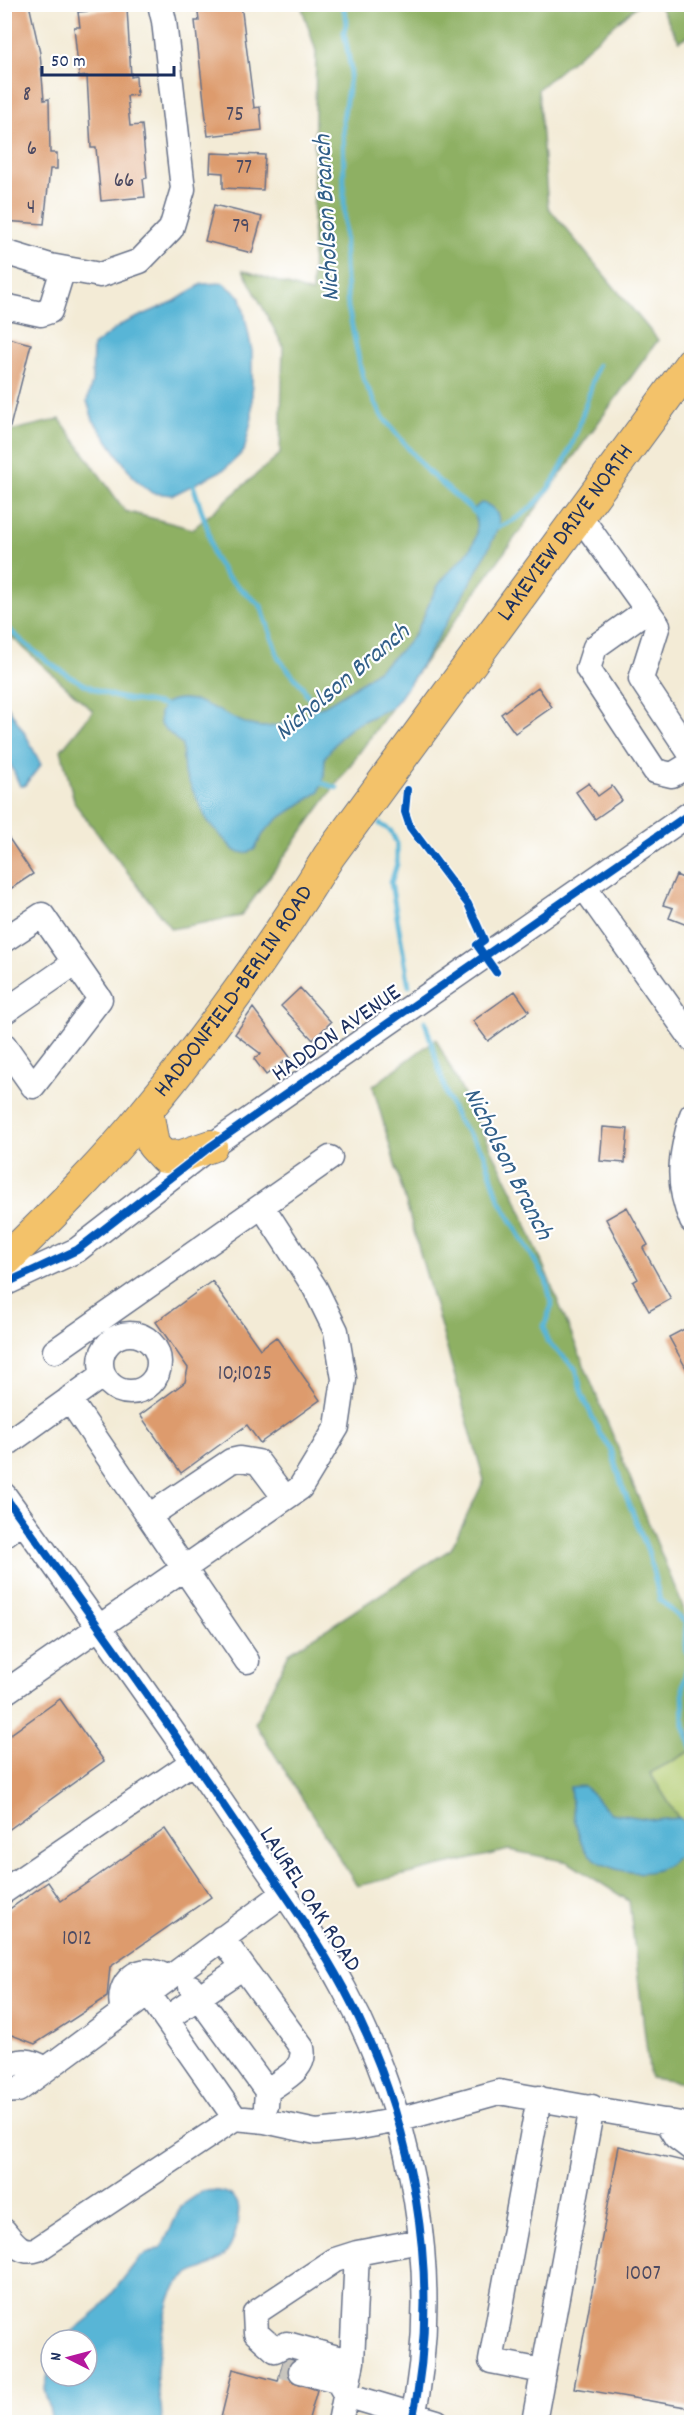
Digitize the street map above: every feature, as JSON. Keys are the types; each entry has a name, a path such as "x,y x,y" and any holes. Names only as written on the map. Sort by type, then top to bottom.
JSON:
{"main road":[{"name":"LAKEVIEW DRIVE NORTH","path":"440,703 692,362"},
{"name":"HADDONFIELD-BERLIN ROAD","path":"4,1262 147,1111 217,1021 287,923 328,856 440,703"},
{"path":"147,1111 153,1145 164,1157 182,1156 211,1146"}],"street":[{"path":"4,252 63,269 100,275 140,261 171,229 183,189 164,21 160,4"},
{"path":"4,306 41,314 50,311 63,269"},
{"path":"579,514 658,625 641,679 692,756"},
{"path":"647,610 595,647 588,669 655,771 672,776 692,763"},
{"name":"HADDON AVENUE","path":"4,1284 76,1250 211,1146 692,812"},
{"path":"584,887 692,1039"},
{"path":"4,940 42,915 100,999 33,1086 4,1044"},
{"path":"4,1012 75,963"},
{"path":"692,1115 680,1156 683,1192 692,1221"},
{"path":"55,1351 330,1158"},
{"path":"4,1693 300,1488 337,1426 344,1378 336,1331 315,1288 262,1206"},
{"path":"95,1322 109,1342"},
{"path":"124,1334 141,1336 155,1348 159,1365 153,1381 140,1391 131,1393 114,1388 103,1375 101,1358 109,1342 124,1334"},
{"path":"4,1446 103,1375"},
{"path":"69,1399 248,1660"},
{"path":"149,1516 231,1461 240,1459 258,1462 285,1498"},
{"name":"LAUREL OAK ROAD","path":"4,1495 14,1528 99,1628 194,1761 344,1988 367,2035 398,2120 412,2183 420,2241 423,2319 413,2419"},
{"path":"4,1891 194,1761"},
{"path":"4,2091 18,2090 283,1894"},
{"path":"222,1938 303,2053 300,2067 267,2091"},
{"path":"166,2019 195,1992 243,1966"},
{"path":"123,2011 121,1994 123,1986 135,1973 152,1970 167,1978"},
{"path":"148,1992 235,2118"},
{"path":"195,1992 267,2091 265,2121"},
{"path":"4,2069 16,2062 27,2061 45,2069"},
{"path":"4,2231 20,2248 26,2251 38,2249 235,2118 265,2121 316,2132 398,2120 499,2092 692,2126"},
{"path":"539,2098 491,2361 543,2371"},
{"path":"534,2422 592,2107"},
{"path":"666,2121 676,2137 692,2149"},
{"path":"420,2241 357,2253 335,2260 255,2313 255,2333 286,2362 337,2380 346,2395 413,2419 437,2422"},
{"path":"340,2422 352,2362 357,2253"},
{"path":"286,2362 287,2344 352,2362"}],"green space":[{"path":"301,5 638,5 538,89 548,207 658,340 241,916 171,929 75,804 61,750 93,711 5,631 5,432 60,419 125,511 193,529 280,454 283,346 243,270 312,293 316,51"},
{"path":"659,5 691,5 691,34 679,41"},
{"path":"436,1039 514,1194 683,1607 691,1652 691,1751 650,1773 691,1838 691,2084 650,2078 629,1901 568,1862 509,1850 357,1886 255,1723 289,1653 451,1549 484,1480 373,1086"},
{"path":"691,1751 691,1838 650,1773"}],"water":[{"path":"223,283 241,297 252,351 252,418 244,451 225,469 173,495 152,493 135,479 93,420 87,401 92,382 93,346 122,324 175,301 202,284"},
{"path":"481,503 490,506 497,514 499,521 496,532 455,608 399,699 392,707 353,726 342,735 325,757 324,777 319,792 278,819 265,831 254,850 245,853 235,851 208,822 184,772 182,745 160,724 160,712 166,703 178,699 203,703 253,726 265,727 302,717 344,694 383,666 411,639 438,586 474,543 475,508"},
{"path":"5,702 41,765 24,786 20,786 5,752"},
{"path":"584,1786 610,1813 655,1820 680,1818 684,1822 685,1846 670,1863 651,1871 628,1872 596,1860 584,1847 575,1822 570,1787"},
{"path":"203,2191 219,2191 235,2199 239,2210 234,2238 227,2252 210,2266 190,2274 181,2281 170,2299 157,2374 162,2412 161,2422 52,2422 45,2388 99,2388 99,2328 77,2328 100,2309 140,2257 162,2247 181,2206"}],"building":[{"path":"4,4 29,4 40,53 44,100 49,99 50,153 57,153 57,169 50,169 44,224 4,221"},
{"path":"197,4 241,4 254,108 260,107 262,130 208,136 195,21 199,21"},
{"path":"127,8 131,77 136,76 137,95 127,96 130,126 142,125 147,178 143,179 145,197 101,201 96,148 91,148 87,76 79,77 74,27 80,27 78,12"},
{"path":"211,153 265,155 263,190 223,188 223,173 210,172"},
{"path":"214,205 262,217 252,253 205,241"},
{"path":"4,337 31,344 10,427 4,427"},
{"path":"538,687 552,707 515,733 501,714"},
{"path":"589,783 598,796 612,786 622,800 595,819 576,792"},
{"path":"4,831 33,874 4,893"},
{"path":"676,875 692,882 692,927 669,918 673,908 663,905"},
{"path":"300,988 331,1022 313,1040 281,1006"},
{"path":"515,991 529,1011 488,1041 473,1021"},
{"path":"253,1008 290,1057 266,1075 254,1059 261,1054 235,1034"},
{"path":"603,1127 628,1129 625,1163 600,1161"},
{"path":"627,1207 648,1245 643,1248 671,1299 649,1311 633,1282 638,1279 606,1219"},
{"path":"212,1281 260,1349 276,1337 320,1400 260,1443 247,1425 181,1473 140,1415 185,1382 188,1368 156,1322"},
{"path":"692,1325 692,1379 669,1337"},
{"path":"60,1699 104,1761 4,1833 4,1739"},
{"path":"165,1829 211,1897 110,1967 107,1997 35,2044 12,2035 4,2041 4,1913 48,1882 61,1901"},
{"path":"619,2146 692,2163 692,2408 574,2388"},
{"path":"288,2359 292,2360 287,2368 291,2381 317,2390 308,2422 220,2422 233,2369 278,2381 283,2362"}],"waterway":[{"name":"Nicholson Branch","path":"342,4 347,20 344,32 351,70 343,119 345,266 348,307 364,381 382,416 427,471 478,515"},
{"path":"492,529 516,519 536,503 551,484 574,438 598,365"},
{"path":"191,479 208,530 213,556 226,576 261,606 279,659 302,686 319,716"},
{"path":"4,625 42,657 82,683 120,698 168,707"},
{"name":"Nicholson Branch","path":"319,782 337,788"},
{"name":"Nicholson Branch","path":"380,824 391,831 397,844 397,864 391,883 409,986"},
{"name":"Nicholson Branch","path":"425,1021 447,1096 457,1119 484,1153 499,1199 546,1280 552,1305 544,1326 547,1341 576,1369 582,1394 600,1434 611,1449 622,1486 648,1551 660,1600 686,1623 685,1645 689,1659 683,1685 684,1725 692,1748"},
{"path":"672,1855 692,1855"}],"tunnel":[{"path":"282,2366 301,2371"}],"cycle path":[{"path":"407,790 405,812 410,827 468,904 484,940 477,945 496,972"},
{"path":"4,1284 77,1250 211,1146 692,812"},
{"path":"4,1495 148,1696 305,1923 344,1989 368,2039 389,2091 404,2145 416,2200 423,2256 424,2312 421,2367 412,2422"}]}
